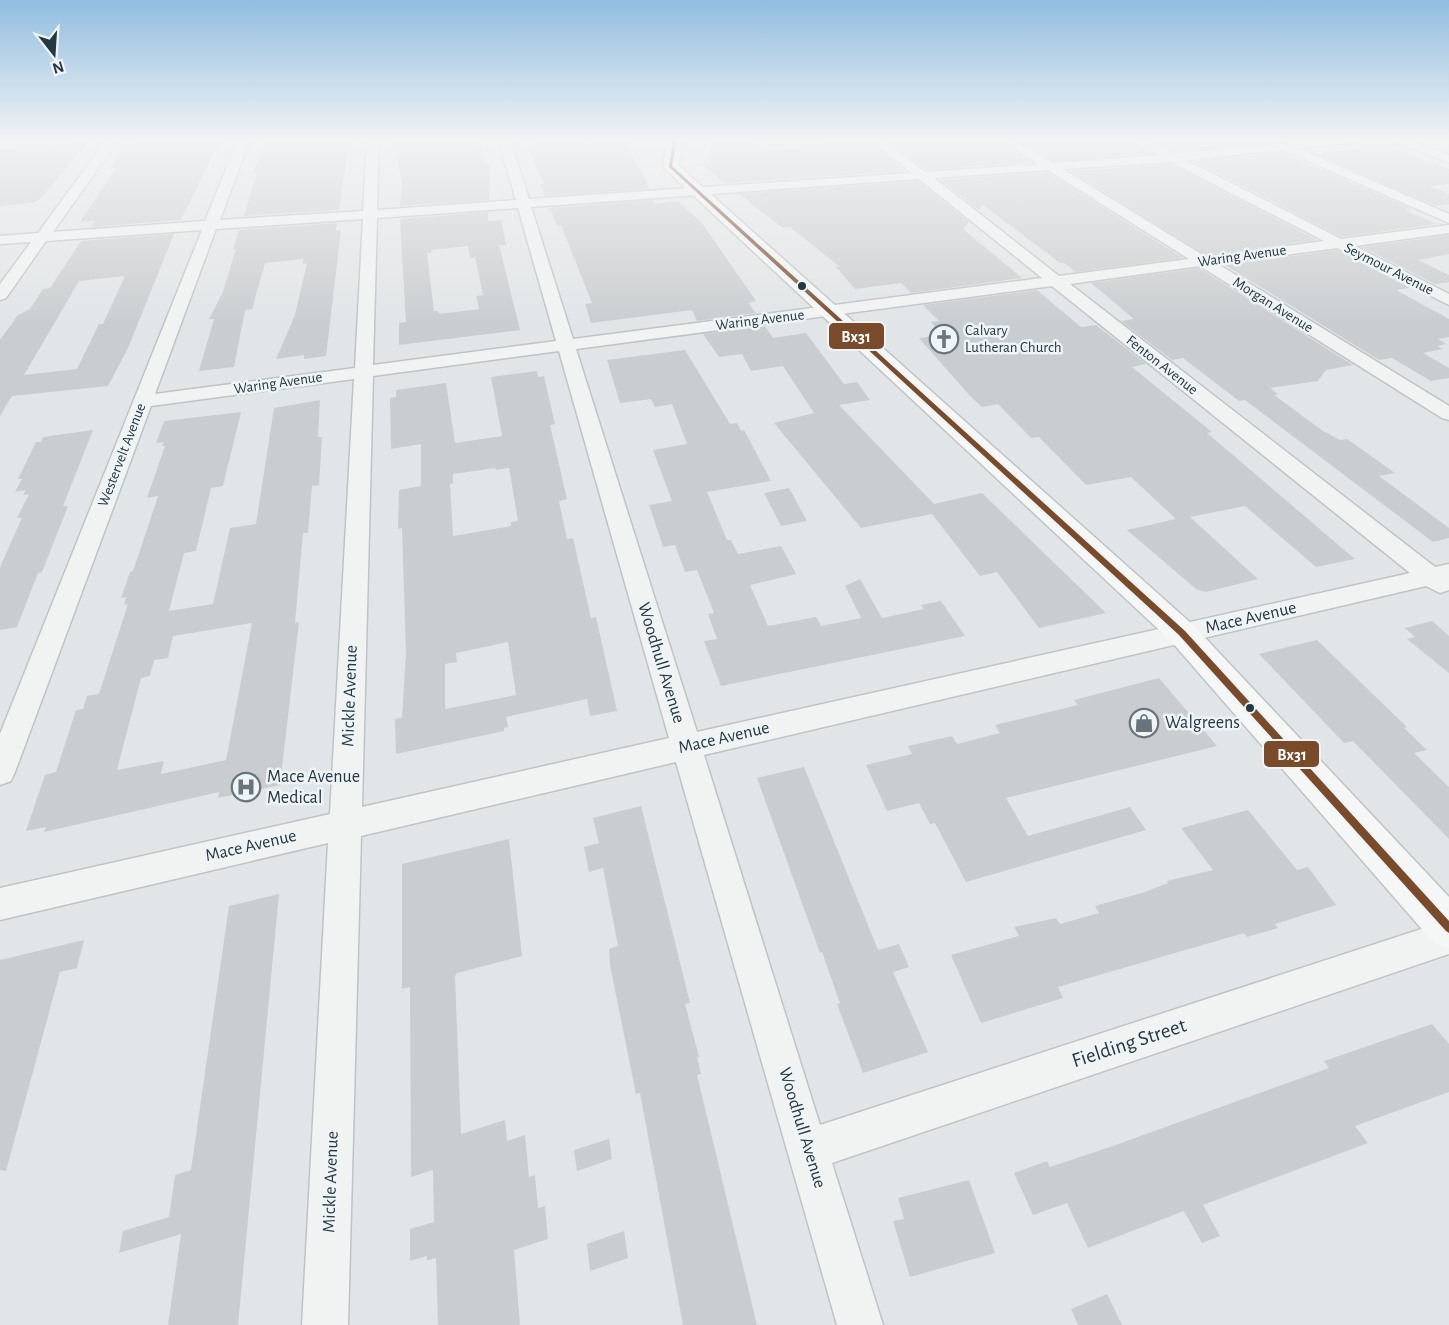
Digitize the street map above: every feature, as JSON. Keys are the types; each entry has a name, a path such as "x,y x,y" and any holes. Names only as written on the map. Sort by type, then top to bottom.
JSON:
{"main road":[{"path":"709,201 1182,633 1449,928"}],"street":[{"path":"0,295 68,201"},
{"name":"Westervelt Avenue","path":"0,772 220,201"},
{"name":"Mickle Avenue","path":"325,1325 371,201"},
{"path":"0,240 554,201"},
{"name":"Fenton Avenue","path":"953,201 1443,580"},
{"name":"Morgan Avenue","path":"1105,201 1449,414"},
{"name":"Seymour Avenue","path":"1257,201 1449,300"},
{"path":"1407,201 1449,219"},
{"name":"Woodhull Avenue","path":"522,203 860,1325"},
{"name":"Waring Avenue","path":"143,401 1449,229"},
{"name":"Mace Avenue","path":"0,904 1182,633 1443,580"},
{"name":"Fielding Street","path":"808,1149 1449,937"}],"building":[{"path":"0,201 38,201 37,202 0,206"},
{"path":"94,201 190,201 181,220 91,227 95,221 80,222"},
{"path":"248,201 340,201 339,210 244,216"},
{"path":"400,201 477,201 400,206"},
{"path":"642,201 653,201 654,204 678,201 702,223 756,301 748,303 756,313 697,321 692,310 591,323 585,304 592,303 561,225 557,226 550,208"},
{"path":"748,201 943,201 969,222 963,229 1022,278 911,293 901,283 855,289 836,267 840,267 790,227 783,228"},
{"path":"967,201 1093,201 1183,258 1076,272 1064,263 1060,263 983,205 979,210"},
{"path":"1118,201 1242,201 1317,240 1206,255"},
{"path":"1271,201 1393,201 1412,209 1405,210 1437,224 1341,237"},
{"path":"1424,201 1449,201 1449,204 1436,206"},
{"path":"488,212 488,221 501,220 506,245 499,245 520,330 399,345 399,323 406,322 400,219","holes":["468,246 470,258 475,257 483,295 476,296 479,309 439,314 438,311 434,311 427,253 431,253 431,250"]},
{"path":"337,223 336,231 341,230 326,356 304,359 304,355 276,359 295,315 307,263 303,264 303,259 265,263 252,309 245,310 234,367 199,371 214,319 209,319 223,292 236,249 233,250 239,230"},
{"path":"174,234 128,348 108,386 12,396 0,416 0,340 18,315 30,309 43,289 50,288 81,241","holes":["125,276 103,324 99,324 77,369 24,375 79,281"]},
{"path":"1449,235 1449,254 1418,260 1449,275 1449,282 1435,284 1362,247"},
{"path":"1337,250 1410,288 1396,290 1449,319 1449,337 1438,339 1446,344 1437,346 1443,349 1423,353 1449,368 1449,378 1431,381 1392,358 1379,360 1225,265"},
{"path":"1199,268 1353,365 1326,370 1318,381 1270,388 1278,394 1274,395 1323,431 1340,440 1347,439 1395,473 1379,476 1449,528 1449,538 1433,542 1245,400 1239,401 1183,358 1172,360 1121,321 1134,319 1091,283"},
{"path":"1037,290 1081,327 1096,325 1146,364 1132,367 1212,432 1207,433 1355,559 1316,567 1245,506 1190,517 1258,579 1206,592 1196,589 1127,530 1176,519 1131,477 1086,485 1039,437 1031,438 998,404 982,407 919,338 943,335 931,322 939,321 923,305"},
{"path":"765,326 773,338 806,333 844,384 857,382 870,400 839,405 934,504 982,493 1106,613 1039,628 997,572 980,576 932,514 861,528 774,423 814,413 783,366 751,371 742,354 719,357 703,334"},
{"path":"685,350 730,424 737,423 741,431 744,430 771,481 707,492 727,540 731,540 738,554 781,546 796,574 750,585 768,626 816,617 821,626 861,618 845,586 860,579 882,618 924,609 921,605 941,601 965,636 721,686 704,641 717,639 708,614 714,613 697,570 685,572 675,545 663,547 649,505 672,501 653,450 687,444 672,404 655,407 651,399 620,403 607,360"},
{"path":"537,371 538,377 544,376 555,424 550,425 567,499 559,501 567,539 573,538 591,618 596,617 617,711 590,716 587,699 506,717 508,727 504,728 504,731 396,754 395,719 402,718 406,653 402,528 398,529 399,490 421,486 421,444 391,449 390,398 396,397 396,390 446,383 455,443 502,436 491,377","holes":["495,468 496,470 509,468 518,521 511,522 511,526 453,536 450,484 453,483 453,474","508,642 516,695 445,709 445,664 457,662 456,653"]},
{"path":"320,400 318,437 322,437 319,485 312,486 308,533 303,533 295,623 299,622 280,785 218,798 219,792 44,832 46,827 26,831 45,775 56,772 76,710 83,709 87,696 99,694 128,604 124,605 126,597 121,598 130,572 133,571 158,496 147,498 165,446 162,446 164,442 156,443 164,421 241,412 223,486 211,488 196,551 184,553 169,611 213,604 230,528 256,524 274,408","holes":["252,623 226,760 161,774 164,761 117,770 141,678 150,676 154,660 168,658 173,636"]},
{"path":"93,430 63,506 68,506 17,627 0,630 0,567 22,518 17,518 29,494 23,495 26,490 15,492 22,479 18,479 36,442 41,442 43,437"},
{"path":"789,488 807,521 781,526 764,493"},
{"path":"1432,621 1449,636 1449,673 1407,639 1415,637 1405,628"},
{"path":"1317,640 1407,727 1404,728 1427,750 1414,753 1449,787 1449,839 1353,741 1344,743 1259,654"},
{"path":"1159,678 1217,746 1006,798 1028,836 1130,807 1146,830 966,882 935,823 930,824 919,803 887,811 866,765 912,754 908,746 952,736 957,744 1000,733 995,725 1078,705 1074,700"},
{"path":"804,767 878,950 899,944 909,967 893,972 928,1052 863,1073 837,1004 840,1003 822,952 820,953 757,778"},
{"path":"641,806 690,1003 685,1004 699,1057 697,1057 701,1074 697,1075 757,1325 683,1325 640,1093 636,1094 610,965 609,949 618,946 603,868 589,872 584,847 599,843 593,818"},
{"path":"1248,810 1297,870 1308,867 1336,905 1275,924 1278,928 1247,937 1244,933 1058,987 1063,998 981,1023 951,955 1019,936 1014,927 1056,918 1060,924 1099,913 1095,906 1145,892 1168,883 1167,881 1213,870 1181,828"},
{"path":"509,839 522,956 457,973 455,976 461,1134 505,1120 507,1141 525,1135 529,1177 535,1175 538,1208 545,1206 548,1239 514,1250 520,1325 438,1325 436,1258 427,1260 427,1256 410,1261 410,1229 434,1222 433,1170 411,1177 410,987 402,989 402,864"},
{"path":"279,894 238,1325 168,1325 181,1234 119,1253 123,1231 169,1217 175,1175 191,1170 229,906"},
{"path":"84,940 77,968 60,972 6,1171 0,1170 0,960"},
{"path":"1432,1024 1449,1044 1449,1092 1355,1126 1368,1143 1203,1205 1220,1236 1202,1243 1184,1211 1088,1248 1067,1203 1033,1215 1014,1173 1047,1161 1050,1167 1113,1146 1329,1068 1324,1061"},
{"path":"609,1139 612,1159 577,1171 574,1150"},
{"path":"969,1180 995,1253 910,1277 893,1221 904,1219 898,1198"},
{"path":"624,1231 628,1258 590,1271 587,1244"},
{"path":"1107,1294 1122,1325 1078,1325 1071,1309"}],"transit line":[{"name":"Bx31","path":"708,201 1182,633 1449,928"}],"place":[{"name":"Calvary Lutheran Church","path":"944,339"},
{"name":"Walgreens","path":"1144,723"},
{"name":"Mace Avenue Medical","path":"246,787"}]}
